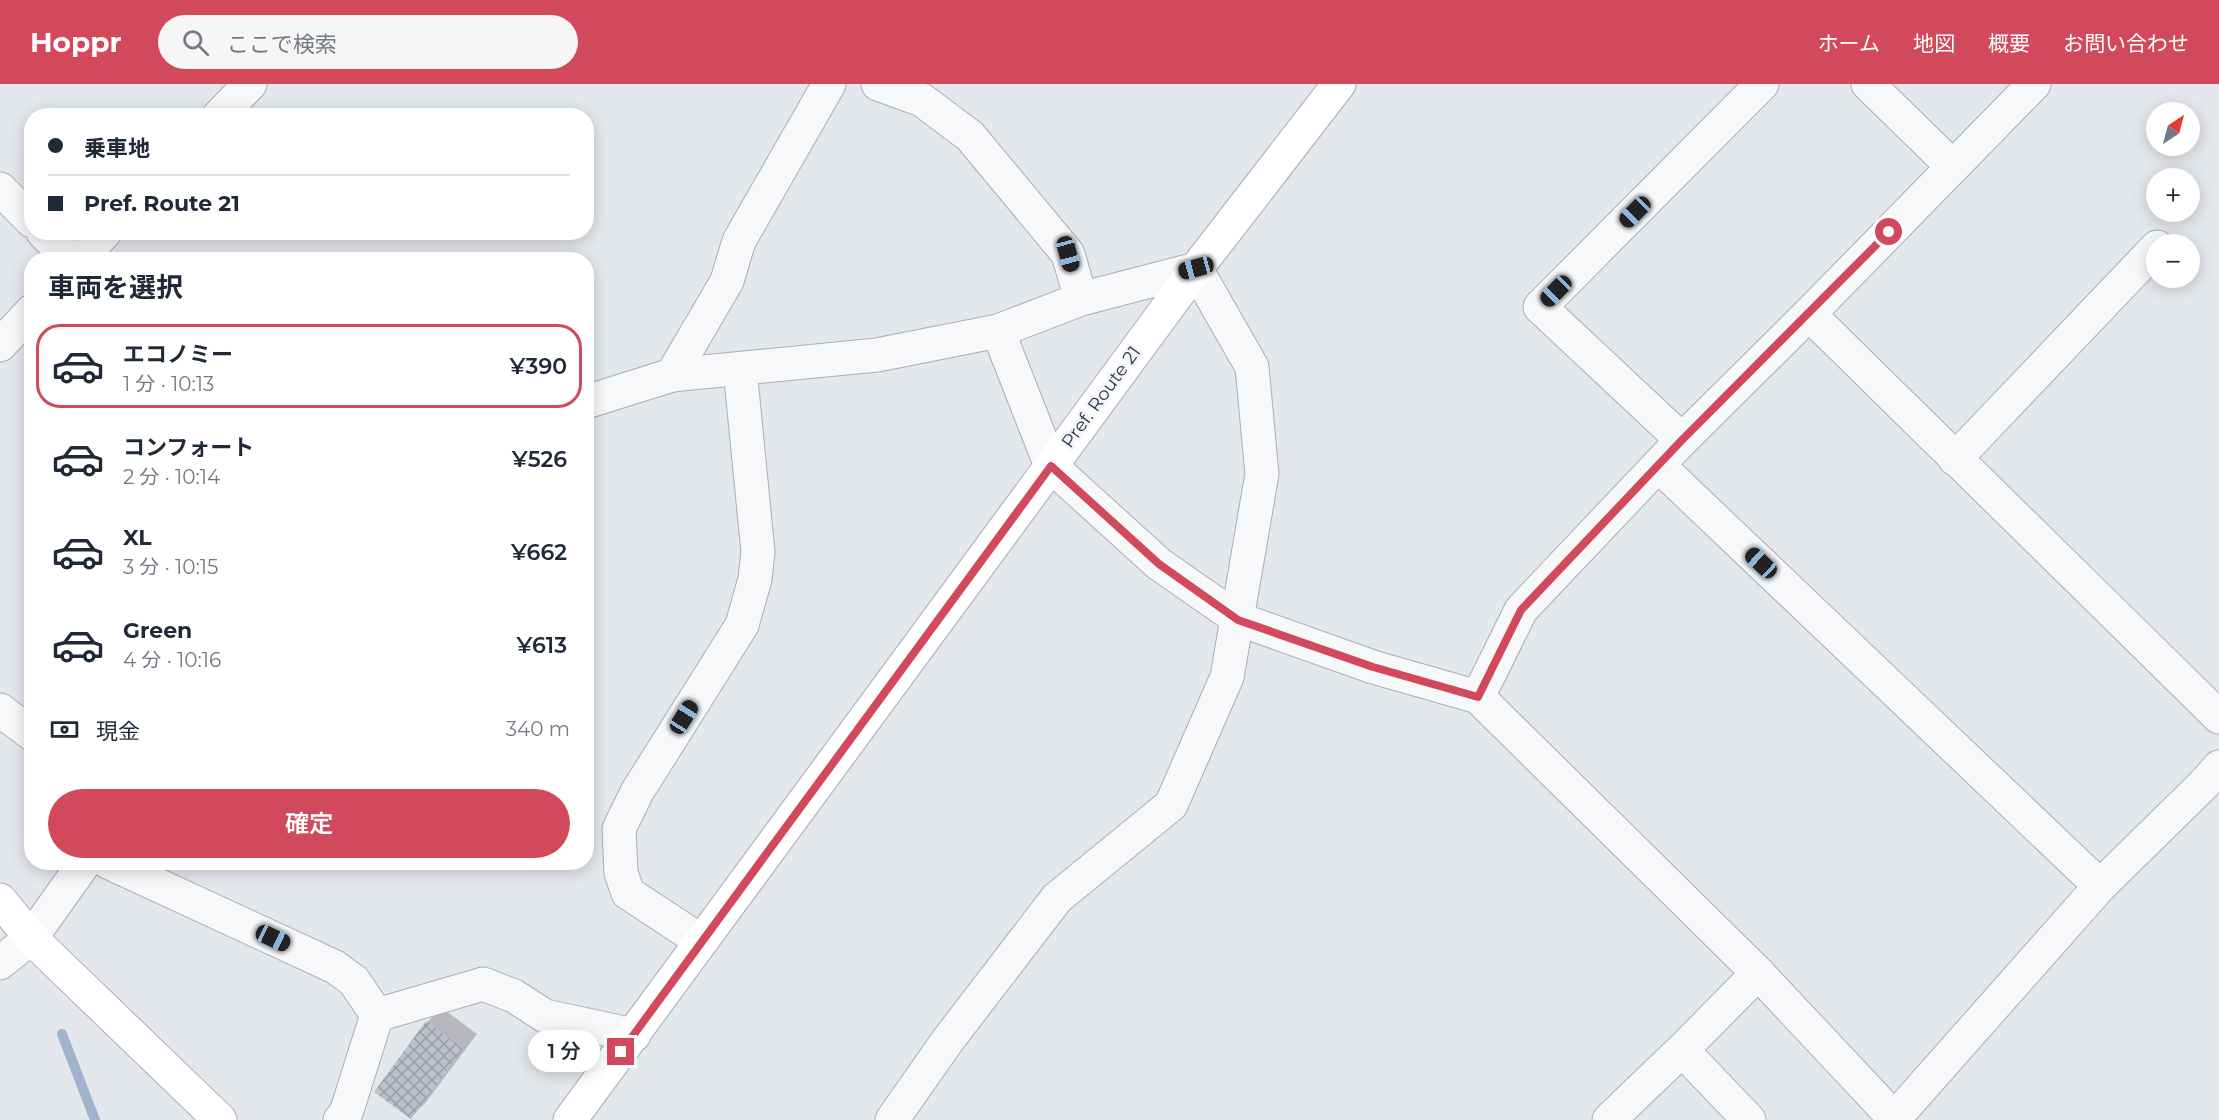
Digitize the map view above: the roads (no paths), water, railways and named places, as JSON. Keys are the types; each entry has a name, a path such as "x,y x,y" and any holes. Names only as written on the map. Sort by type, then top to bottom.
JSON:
{"main road":[{"name":"Pref. Route 21","path":"570,1120 1196,268 1339,84"},
{"path":"0,900 31,938 220,1120"}],"street":[{"path":"227,108 250,84"},
{"path":"672,375 727,281 739,241 829,84"},
{"path":"878,84 922,100 970,136 1068,254 1081,300"},
{"path":"1682,440 1540,307 1762,84"},
{"path":"1868,84 1953,167"},
{"path":"1478,697 1521,610 1682,440 2034,84"},
{"path":"0,189 24,213"},
{"path":"51,240 62,252"},
{"path":"86,252 98,240"},
{"path":"1955,459 2146,259"},
{"path":"594,399 672,375 877,355 998,331 1081,300 1196,268 1252,367 1262,474 1238,620 1227,677 1172,806 1057,898 948,1040 892,1120"},
{"path":"1809,314 2219,717"},
{"path":"0,345 24,320"},
{"path":"998,331 1051,466 1159,564 1238,620 1373,667 1478,697 1758,973 1894,1119 2100,886 2214,783"},
{"path":"701,941 627,893 621,873 619,829 637,792 742,625 755,579 758,552 740,369"},
{"path":"1659,466 2100,886"},
{"path":"0,710 24,728"},
{"path":"0,963 31,938 79,870"},
{"path":"125,870 335,967 354,981 377,1015"},
{"path":"1609,1120 1758,973"},
{"path":"377,1015 483,984 514,996 545,1016 634,1035"},
{"path":"339,1120 346,1113 377,1015"},
{"path":"1682,1050 1749,1120"}],"waterway":[{"path":"62,1034 95,1120"}]}
